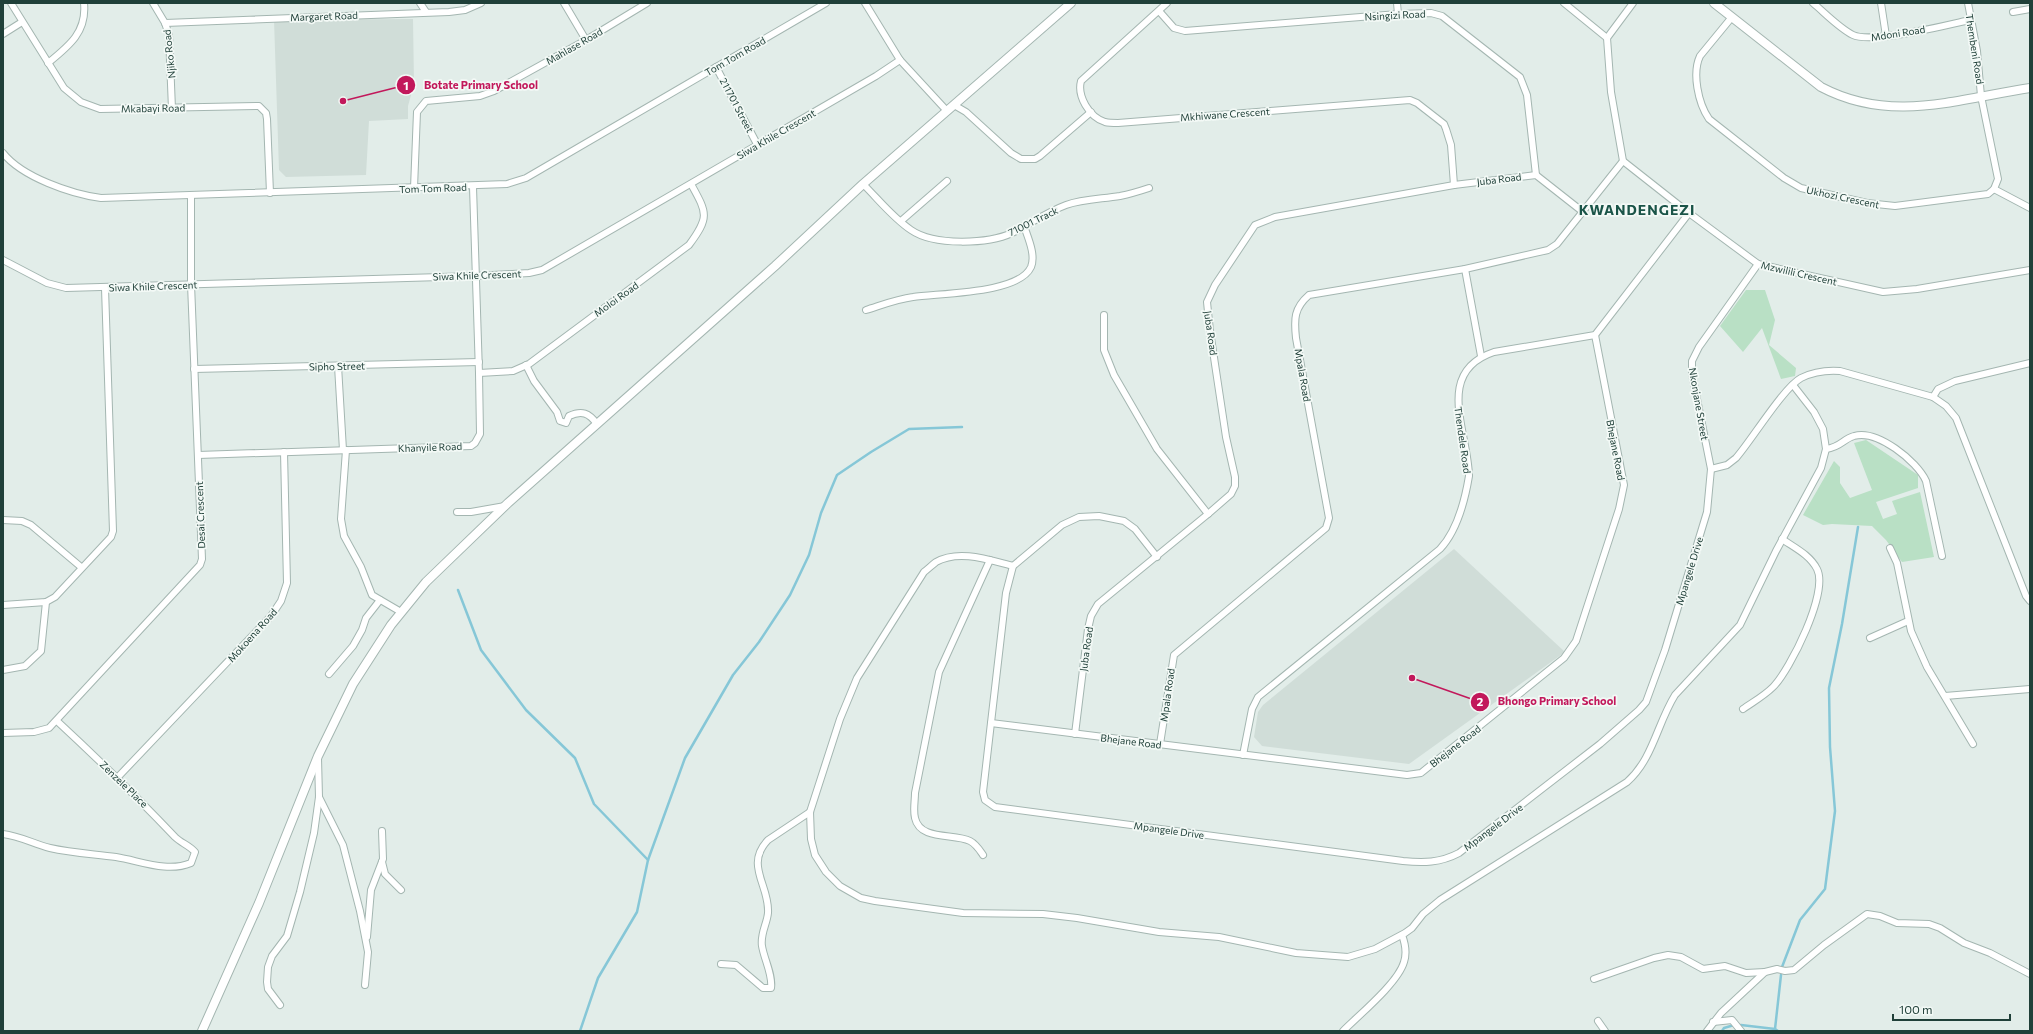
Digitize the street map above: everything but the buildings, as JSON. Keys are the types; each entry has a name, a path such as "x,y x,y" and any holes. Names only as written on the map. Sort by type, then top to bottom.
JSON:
{"street":[{"name":"Mkabayi Road","path":"11,3 64,88 73,96 88,105 100,109 172,109 259,106 263,110 267,119 270,193"},
{"path":"48,63 70,46 78,36 83,20 84,3"},
{"name":"Njiko Road","path":"153,3 165,22 170,50 172,109"},
{"path":"420,3 426,12"},
{"name":"Margaret Road","path":"165,22 449,12 465,10 481,3"},
{"path":"564,3 586,40"},
{"name":"Mahlase Road","path":"414,188 417,112 420,106 426,101 480,96 494,91 586,40 647,3"},
{"name":"Tom Tom Road","path":"3,153 24,170 50,184 73,194 101,198 473,187 507,184 526,178 826,3"},
{"path":"865,3 900,60 947,111"},
{"path":"202,1031 258,903 318,756 353,684 391,625 426,582 505,506 775,266 864,184 1071,3"},
{"name":"Mkhiwane Crescent","path":"1167,3 1081,80 1080,93 1082,100 1091,112 1104,122 1118,123 1410,100 1417,103 1444,124 1451,145 1454,185"},
{"path":"1397,3 1398,14"},
{"path":"1564,3 1607,38"},
{"path":"1623,161 1611,92 1607,38 1633,3"},
{"path":"1714,3 1820,87 1858,102 1902,108 1926,106 2030,88"},
{"name":"Mdoni Road","path":"1813,3 1852,35 1865,38 1886,36 1970,20"},
{"path":"1881,3 1886,36"},
{"name":"Thembeni Road","path":"1968,3 1977,51 1981,96"},
{"path":"2013,12 2030,9"},
{"name":"Nsingizi Road","path":"1159,10 1174,28 1185,31 1398,14 1431,13 1442,16 1520,77 1527,95 1536,175"},
{"name":"Ukhozi Crescent","path":"1732,17 1700,56 1697,63 1696,70 1702,106 1714,124 1791,183 1817,192 1891,206 1988,194 1994,189"},
{"path":"3,34 22,22"},
{"name":"Siwa Khile Crescent","path":"3,260 53,286 105,288 529,273 542,270 876,76 900,60"},
{"name":"211701 Street","path":"716,67 757,144"},
{"path":"1981,96 1998,179 1994,189 2030,208"},
{"path":"954,105 966,112 1011,153 1021,159 1029,160 1040,156 1091,112"},
{"name":"Mpala Road","path":"1160,744 1174,655 1326,528 1329,523 1296,338 1294,318 1298,308 1310,295 1465,269 1548,250 1557,244 1623,161"},
{"name":"Mzwilili Crescent","path":"1623,161 1689,213 1758,264 1883,292 1917,289 2030,270"},
{"name":"Juba Road","path":"1075,734 1087,634 1091,616 1098,604 1157,558 1231,494 1235,486 1235,477 1226,436 1210,331 1207,302 1215,284 1255,225 1275,217 1454,185 1536,175 1583,212"},
{"path":"901,221 947,181"},
{"name":"Moloi Road","path":"479,373 505,372 526,365 689,245 700,230 704,214 704,207 691,184"},
{"name":"71001 Track","path":"864,184 912,231 924,235 962,242 1000,237 1068,204 1121,196 1149,188"},
{"name":"Khanyile Road","path":"198,455 470,446 476,443 480,434 473,187"},
{"name":"Desai Crescent","path":"3,733 42,731 49,728 200,565 202,559 191,284 191,196"},
{"path":"1465,269 1481,356 1494,352 1594,335 1689,213"},
{"path":"866,310 914,297 984,290 1022,278 1029,272 1033,260 1024,226"},
{"name":"Nkonjane Street","path":"1711,469 1692,374 1692,360 1699,346 1758,264"},
{"path":"3,605 46,602 62,591 81,567 111,536 114,525 105,288"},
{"path":"1104,315 1104,350 1114,375 1157,449 1208,514"},
{"name":"Bhejane Road","path":"991,723 1406,775 1421,773 1564,658 1576,641 1619,509 1624,485 1594,335"},
{"name":"Thendele Road","path":"1243,755 1252,709 1258,697 1440,548 1451,534 1462,504 1469,476 1457,397 1461,382 1469,367 1481,356"},
{"name":"Sipho Street","path":"194,369 479,362"},
{"path":"1933,398 1938,389 1955,381 2030,363"},
{"path":"526,365 534,381 557,412 560,421 566,423 569,416 578,412 590,414 597,424"},
{"path":"338,366 345,450 341,519 344,536 361,567 372,595 401,612"},
{"path":"1711,469 1727,465 1736,458 1793,385 1799,379 1814,373 1826,370 1840,371 1933,398 1946,406 1956,418 2026,596 2030,601"},
{"path":"1157,558 1131,526 1124,521 1099,516 1079,517 1070,520 1045,538 1013,566 974,556 948,558 936,562 924,572 857,678 840,719 810,812 811,839 815,855 826,872 840,886 861,898 875,901 963,913 1043,914 1077,918 1160,932 1219,937 1296,953 1348,957 1359,955 1375,949 1412,928 1423,914 1440,900 1627,782 1637,773 1648,755 1669,706 1675,696 1740,625 1782,539 1821,468 1826,449 1823,429 1814,412 1793,385"},
{"path":"1826,449 1837,447 1853,436 1863,435 1884,443 1905,455 1922,472 1926,481 1942,556"},
{"name":"Mokoena Road","path":"118,777 271,616 281,601 287,583 287,518 284,452"},
{"name":"Mpangele Drive","path":"1013,566 1006,593 983,792 985,800 995,807 1403,861 1433,862 1448,859 1459,853 1600,744 1646,702 1665,650 1707,512 1711,469"},
{"path":"457,512 472,512 505,506"},
{"path":"3,520 22,521 31,525 81,567"},
{"path":"1743,709 1773,687 1784,674 1798,647 1814,608 1819,588 1817,570 1809,558 1782,539"},
{"path":"1890,548 1897,563 1908,621 1927,667 1973,744"},
{"path":"983,855 970,841 935,835 922,829 915,820 914,811 915,793 939,672 990,560"},
{"path":"329,674 353,646 362,630 366,618 380,600"},
{"path":"3,670 25,666 41,652 46,602"},
{"path":"1870,638 1908,621"},
{"path":"1945,696 2030,689"},
{"name":"Zenzele Place","path":"3,834 18,836 52,848 117,857 159,866 179,867 191,863 195,852 177,839 118,777 57,721"},
{"path":"280,1005 268,989 268,967 272,956 287,936 314,833 319,797 318,756"},
{"path":"319,797 343,845 367,940"},
{"path":"721,964 736,966 763,988 771,988 771,980 761,942 768,912 758,870 760,853 763,845 768,840 810,812"},
{"path":"365,984 368,958 367,940 371,890 382,862 384,846 382,831"},
{"path":"382,862 385,874 401,890"},
{"path":"1594,978 1654,958 1668,955 1681,957 1703,969 1725,966 1746,974 1777,969 1785,971 1794,970 1824,945 1867,914 1880,916 1897,923 1929,924 1940,928 1964,943 1990,953 2030,974"},
{"path":"1343,1031 1402,969 1406,952 1402,935"},
{"path":"1707,1031 1713,1022 1765,972"},
{"path":"1713,1022 1732,1020 1741,1031"},
{"path":"1598,1022 1605,1031"}],"shaded area":[{"path":"413,19 414,84 408,106 408,119 369,121 366,175 286,177 279,170 274,20"},
{"path":"1454,549 1565,652 1409,764 1262,746 1254,737 1258,712 1263,705"}],"green space":[{"path":"1746,290 1765,290 1775,320 1769,345 1796,368 1795,376 1781,379 1762,328 1743,352 1720,326"},
{"path":"1866,440 1918,475 1918,488 1876,502 1883,519 1897,514 1892,501 1920,492 1934,557 1902,562 1886,540 1872,526 1823,525 1803,515 1834,461 1840,467 1840,483 1850,498 1872,490 1854,443"}],"waterway":[{"path":"580,1031 598,978 637,912 648,860 685,758 733,675 759,642 790,595 809,555 821,513 837,475 909,429 962,427"},
{"path":"1782,967 1800,920 1825,889 1835,811 1830,747 1829,688 1842,624 1858,527"},
{"path":"458,590 481,650 526,710 575,758 594,804 648,860"},
{"path":"1775,1029 1781,975"},
{"path":"1722,1031 1724,1028 1734,1025"},
{"path":"1741,1025 1775,1029 1778,1031"}],"place":[{"name":"Botate Primary School","path":"343,101"},
{"name":"Bhongo Primary School","path":"1412,678"}],"district":[{"name":"KWANDENGEZI","path":"1637,209"}]}
